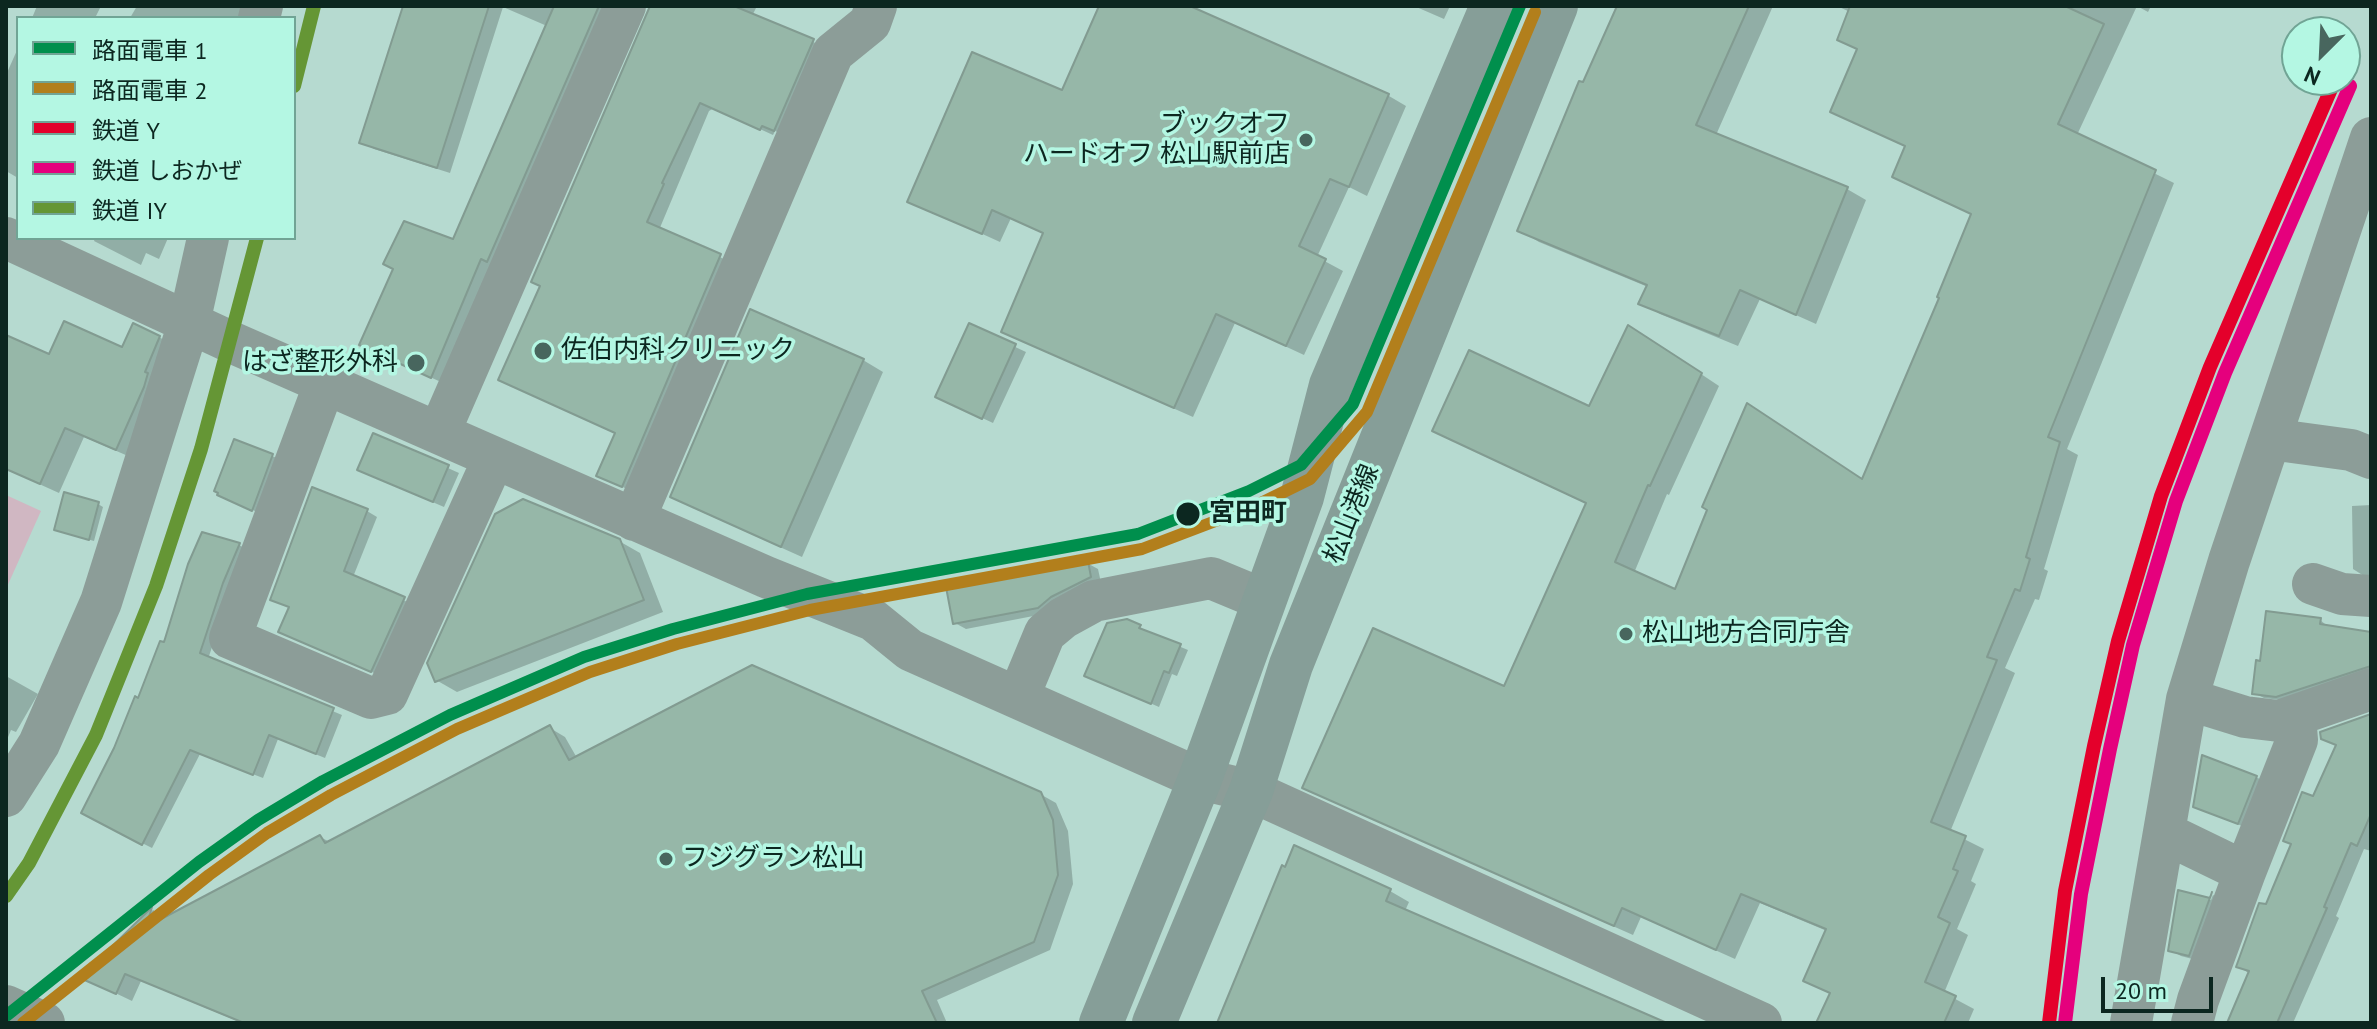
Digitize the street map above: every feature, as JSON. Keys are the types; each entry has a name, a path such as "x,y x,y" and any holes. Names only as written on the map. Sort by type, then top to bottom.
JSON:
{"main road":[{"name":"松山港線","path":"1101,1023 1200,779 1302,497 1331,385 1492,6"},
{"name":"松山港線","path":"1154,1023 1251,791 1291,665 1556,6"}],"street":[{"path":"439,433 625,6"},
{"path":"634,520 833,53 870,23 876,6"},
{"path":"2131,1023 2187,699 2270,439 2359,218 2371,138"},
{"path":"6,238 189,323 634,520 873,620 910,650 1200,779 1251,791 1761,1023"},
{"path":"6,796 39,744 101,602 189,323 208,240"},
{"path":"325,383 230,638 371,698 387,694 494,458"},
{"path":"2270,439 2351,450 2371,458"},
{"path":"1018,698 1045,633 1063,618 1094,601 1211,578 1264,600"},
{"path":"2187,699 2245,717 2279,721 2371,689"},
{"path":"2192,1023 2245,872 2297,740 2295,716"},
{"path":"2179,840 2245,872"},
{"path":"6,1006 44,1023"}],"shaded area":[{"path":"6,495 41,511 6,589"}],"building":[{"path":"403,6 489,6 437,168 359,143"},
{"path":"554,6 599,6 487,262 481,259 431,378 359,345 393,269 383,264 404,221 453,239"},
{"path":"650,6 734,6 814,39 774,131 762,126 760,130 700,103 662,183 647,222 721,254 622,487 596,476 615,433 498,380 540,286 531,282"},
{"path":"1099,6 1190,6 1389,94 1349,187 1330,179 1299,246 1326,259 1286,346 1216,314 1174,408 1001,332 1043,233 992,210 982,234 907,202 972,52 1062,90"},
{"path":"1617,6 1749,6 1696,125 1848,187 1796,315 1740,290 1719,336 1638,304 1647,285 1517,231 1579,81 1583,82"},
{"path":"1850,6 2065,6 2104,24 2058,124 2156,170 2048,437 2060,442 2026,557 2030,559 2020,591 2015,589 1987,657 1997,660 1931,822 1966,836 1953,869 1958,871 1938,917 1950,923 1925,982 1956,996 1944,1023 1816,1023 1830,993 1803,981 1826,929 1741,894 1716,950 1622,908 1614,926 1302,788 1373,628 1504,686 1586,503 1432,431 1469,350 1589,406 1628,325 1702,373 1615,562 1675,589 1707,510 1702,507 1747,403 1862,479 1971,214 1892,177 1905,146 1830,112 1857,49 1837,40"},
{"path":"750,309 864,359 781,547 670,497"},
{"path":"64,321 122,347 133,323 160,336 145,372 148,373 144,387 116,450 65,428 40,484 6,469 6,335 49,354"},
{"path":"969,323 1016,344 982,419 935,397"},
{"path":"373,433 449,465 433,502 357,470"},
{"path":"234,439 273,454 252,511 214,491"},
{"path":"312,487 368,509 344,571 405,597 371,672 278,632 289,607 270,600"},
{"path":"64,492 99,502 89,540 54,530"},
{"path":"523,499 620,539 644,600 435,682 427,663 495,514"},
{"path":"202,532 240,543 200,653 334,708 316,754 269,735 253,775 190,750 142,845 81,813 114,748 135,696 138,698 160,641 164,642 188,564"},
{"path":"1088,561 1091,577 1051,597 1038,608 953,624 946,587"},
{"path":"2266,611 2321,618 2320,624 2371,632 2371,666 2276,697 2252,694"},
{"path":"1127,619 1141,625 1139,628 1181,644 1169,673 1164,671 1151,704 1084,676 1107,623"},
{"name":"フジグラン松山","path":"752,665 1041,792 1053,820 1058,875 1034,942 922,991 937,1023 244,1023 125,974 116,994 80,978 152,907 146,927 320,835 325,843 550,725 569,760"},
{"path":"2371,714 2371,814 2357,846 2351,843 2324,907 2327,908 2277,1023 2227,1023 2249,971 2236,967 2259,903 2266,904 2291,844 2283,841 2302,792 2313,796 2336,745 2321,739 2320,732"},
{"path":"2202,755 2257,776 2238,824 2193,807"},
{"path":"1294,845 1391,889 1386,901 1667,1023 1217,1023 1282,865 1285,867"},
{"path":"2178,890 2210,898 2189,956 2168,951"}],"tram line":[{"name":"1","path":"6,1016 199,862 258,820 323,781 450,715 584,657 673,629 807,594 1138,534 1249,491 1301,465 1353,404 1520,6"},
{"name":"2","path":"23,1023 209,875 267,833 331,795 457,729 590,672 677,644 810,610 1142,549 1255,506 1310,479 1367,412 1535,12"}],"rail line":[{"name":"IY","path":"296,78 314,6"},
{"name":"Y","path":"2049,1023 2065,891 2094,746 2118,641 2161,496 2210,367 2328,96"},
{"name":"しおかぜ","path":"2065,1023 2081,894 2110,749 2133,645 2176,501 2225,373 2346,96"},
{"name":"IY","path":"6,896 29,863 96,735 156,586 201,449 256,240"}],"place":[{"name":"ブックオフ ハードオフ 松山駅前店","path":"1306,140"},
{"name":"佐伯内科クリニック","path":"543,351"},
{"name":"はざ整形外科","path":"416,363"},
{"name":"宮田町","path":"1188,514"},
{"name":"松山地方合同庁舎","path":"1626,634"},
{"name":"フジグラン松山","path":"666,859"}]}
